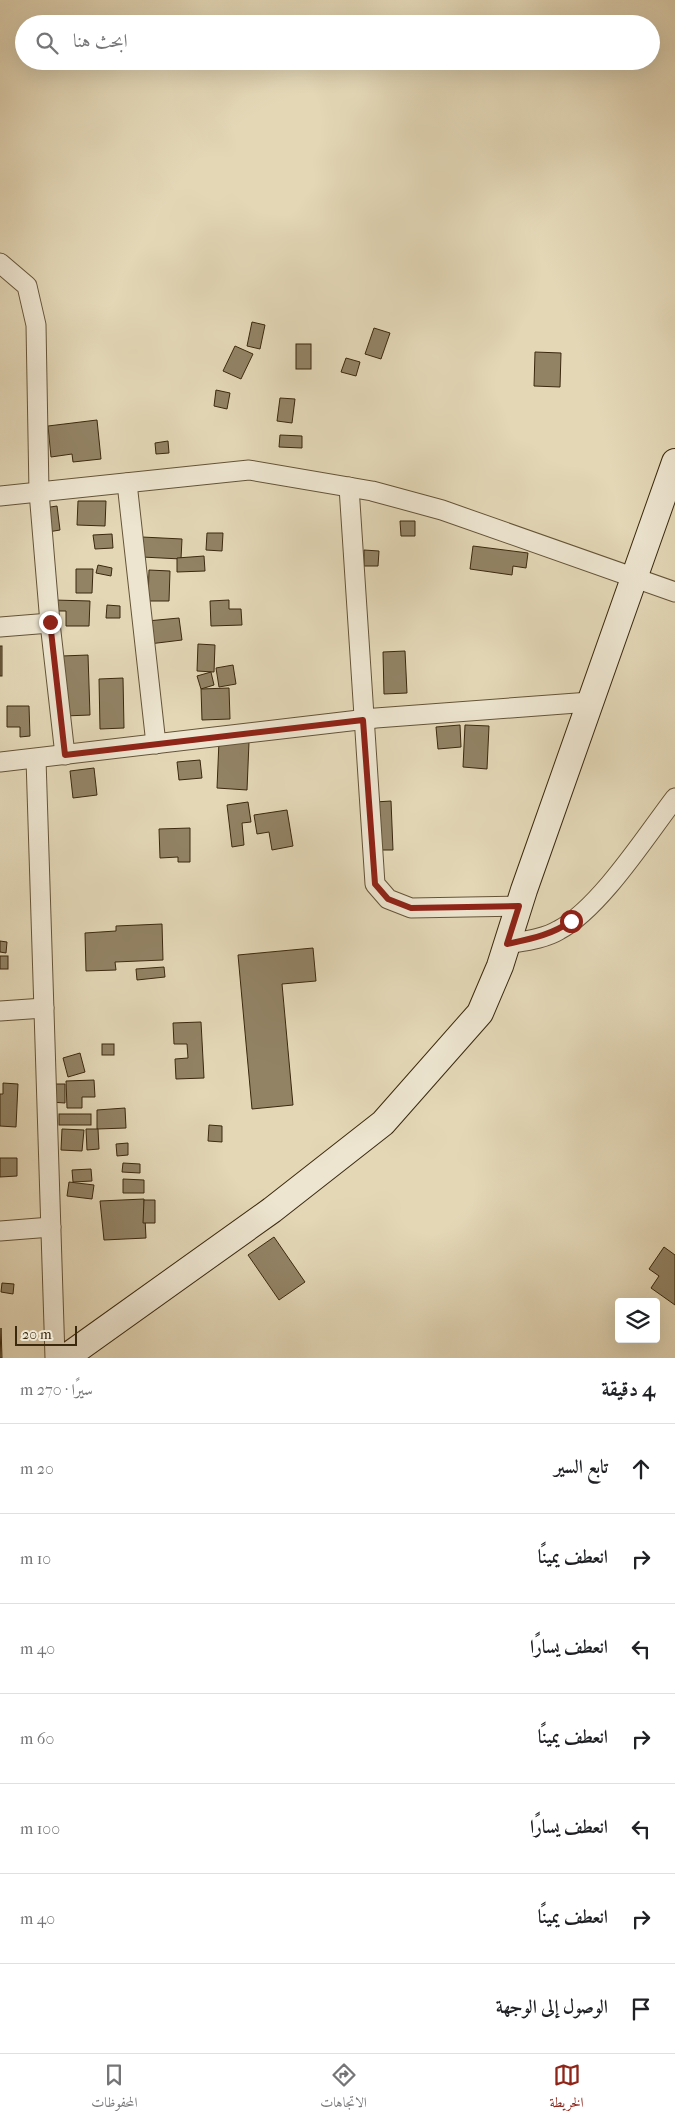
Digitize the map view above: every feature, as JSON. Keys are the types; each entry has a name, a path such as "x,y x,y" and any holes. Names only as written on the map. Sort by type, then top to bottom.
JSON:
{"main road":[{"path":"65,1358 272,1210 383,1123 480,1013 507,944 675,462"}],"street":[{"path":"0,263 27,286 36,326 40,492 50,622 65,755"},
{"path":"0,496 250,470 372,491 442,510 635,576 675,592"},
{"path":"127,483 156,744"},
{"path":"349,487 375,884 388,899 411,908 519,906"},
{"path":"0,628 50,622"},
{"path":"0,762 363,720 590,702"},
{"path":"36,758 55,1358"},
{"path":"507,944 551,933 571,921 600,894 675,798"},
{"path":"0,1012 44,1008"},
{"path":"0,1232 51,1226"}],"building":[{"path":"252,322 265,325 260,349 247,346"},
{"path":"374,328 390,333 381,359 365,354"},
{"path":"296,344 311,344 311,369 296,369"},
{"path":"235,346 253,354 241,379 223,371"},
{"path":"535,352 561,353 560,387 534,386"},
{"path":"346,358 360,362 356,376 341,372"},
{"path":"216,390 230,393 227,409 214,406"},
{"path":"280,398 295,399 292,423 277,421"},
{"path":"97,420 101,459 73,462 72,454 51,457 48,426"},
{"path":"280,435 302,436 302,448 279,447"},
{"path":"168,441 169,453 156,454 155,443"},
{"path":"78,501 106,501 105,526 77,525"},
{"path":"57,506 60,530 48,532 44,508"},
{"path":"400,521 415,521 415,536 401,536"},
{"path":"207,533 223,533 222,551 206,550"},
{"path":"112,534 113,548 95,549 93,535"},
{"path":"142,537 182,539 181,559 142,557"},
{"path":"473,546 528,553 526,568 513,566 512,575 470,569"},
{"path":"364,550 379,551 378,566 364,566"},
{"path":"204,556 205,571 177,572 177,558"},
{"path":"98,565 112,568 111,576 96,573"},
{"path":"76,569 93,569 92,593 76,593"},
{"path":"149,570 170,571 169,601 148,601"},
{"path":"54,600 90,601 89,626 66,626 66,611 53,611"},
{"path":"229,600 229,609 241,609 242,625 211,626 210,601"},
{"path":"107,605 120,606 120,618 106,618"},
{"path":"179,618 182,640 149,644 147,621"},
{"path":"198,644 215,645 214,672 197,671"},
{"path":"0,646 2,646 2,676 0,676"},
{"path":"405,651 407,693 384,694 383,652"},
{"path":"88,655 90,715 64,716 62,656"},
{"path":"233,665 236,684 219,687 216,668"},
{"path":"211,672 214,685 201,689 197,676"},
{"path":"123,678 124,728 100,729 99,679"},
{"path":"229,688 230,719 202,720 201,689"},
{"path":"7,706 29,706 30,736 20,737 20,727 7,727"},
{"path":"460,725 461,747 438,749 436,727"},
{"path":"465,725 489,726 487,769 463,767"},
{"path":"219,741 249,742 247,790 217,788"},
{"path":"200,760 202,778 179,780 177,762"},
{"path":"94,768 97,795 73,798 70,771"},
{"path":"391,801 393,850 378,850 375,802"},
{"path":"248,802 251,822 242,823 244,845 232,847 227,805"},
{"path":"287,810 293,846 272,850 269,832 257,834 254,815"},
{"path":"190,828 190,862 178,862 178,857 160,858 159,829"},
{"path":"162,924 163,960 115,962 116,970 86,971 85,933 116,931 116,926"},
{"path":"0,941 7,942 6,953 0,952"},
{"path":"313,948 316,981 282,984 293,1105 252,1109 238,955"},
{"path":"0,956 8,956 8,969 0,969"},
{"path":"164,967 165,977 137,980 136,969"},
{"path":"201,1022 204,1078 176,1079 175,1059 188,1058 187,1044 174,1044 173,1023"},
{"path":"102,1044 114,1044 114,1055 102,1055"},
{"path":"80,1053 85,1072 68,1077 63,1058"},
{"path":"94,1080 95,1097 82,1097 82,1108 67,1108 66,1081"},
{"path":"3,1083 18,1084 16,1127 0,1126 0,1094 3,1094"},
{"path":"51,1084 65,1084 65,1103 50,1102"},
{"path":"125,1108 126,1128 97,1129 97,1110"},
{"path":"59,1114 91,1114 91,1125 59,1125"},
{"path":"209,1125 222,1126 222,1142 208,1141"},
{"path":"62,1129 84,1130 82,1151 61,1150"},
{"path":"86,1129 98,1129 99,1149 87,1150"},
{"path":"128,1143 128,1155 117,1156 116,1144"},
{"path":"0,1158 17,1158 17,1176 0,1177"},
{"path":"123,1163 140,1164 140,1173 122,1172"},
{"path":"91,1169 92,1181 73,1182 72,1170"},
{"path":"123,1179 144,1180 144,1193 123,1193"},
{"path":"69,1182 94,1185 92,1199 67,1196"},
{"path":"144,1199 146,1238 104,1240 100,1201"},
{"path":"144,1200 155,1200 155,1223 143,1223"},
{"path":"274,1237 305,1282 279,1300 248,1255"},
{"path":"664,1247 675,1255 675,1305 651,1288 659,1276 649,1269"},
{"path":"2,1283 14,1284 13,1294 1,1292"},
{"path":"1,1328 2,1358 0,1358"}],"route":[{"path":"50,622 65,755 363,720 375,884 388,899 411,908 519,906 507,944 537,938 558,930 571,921"}]}
